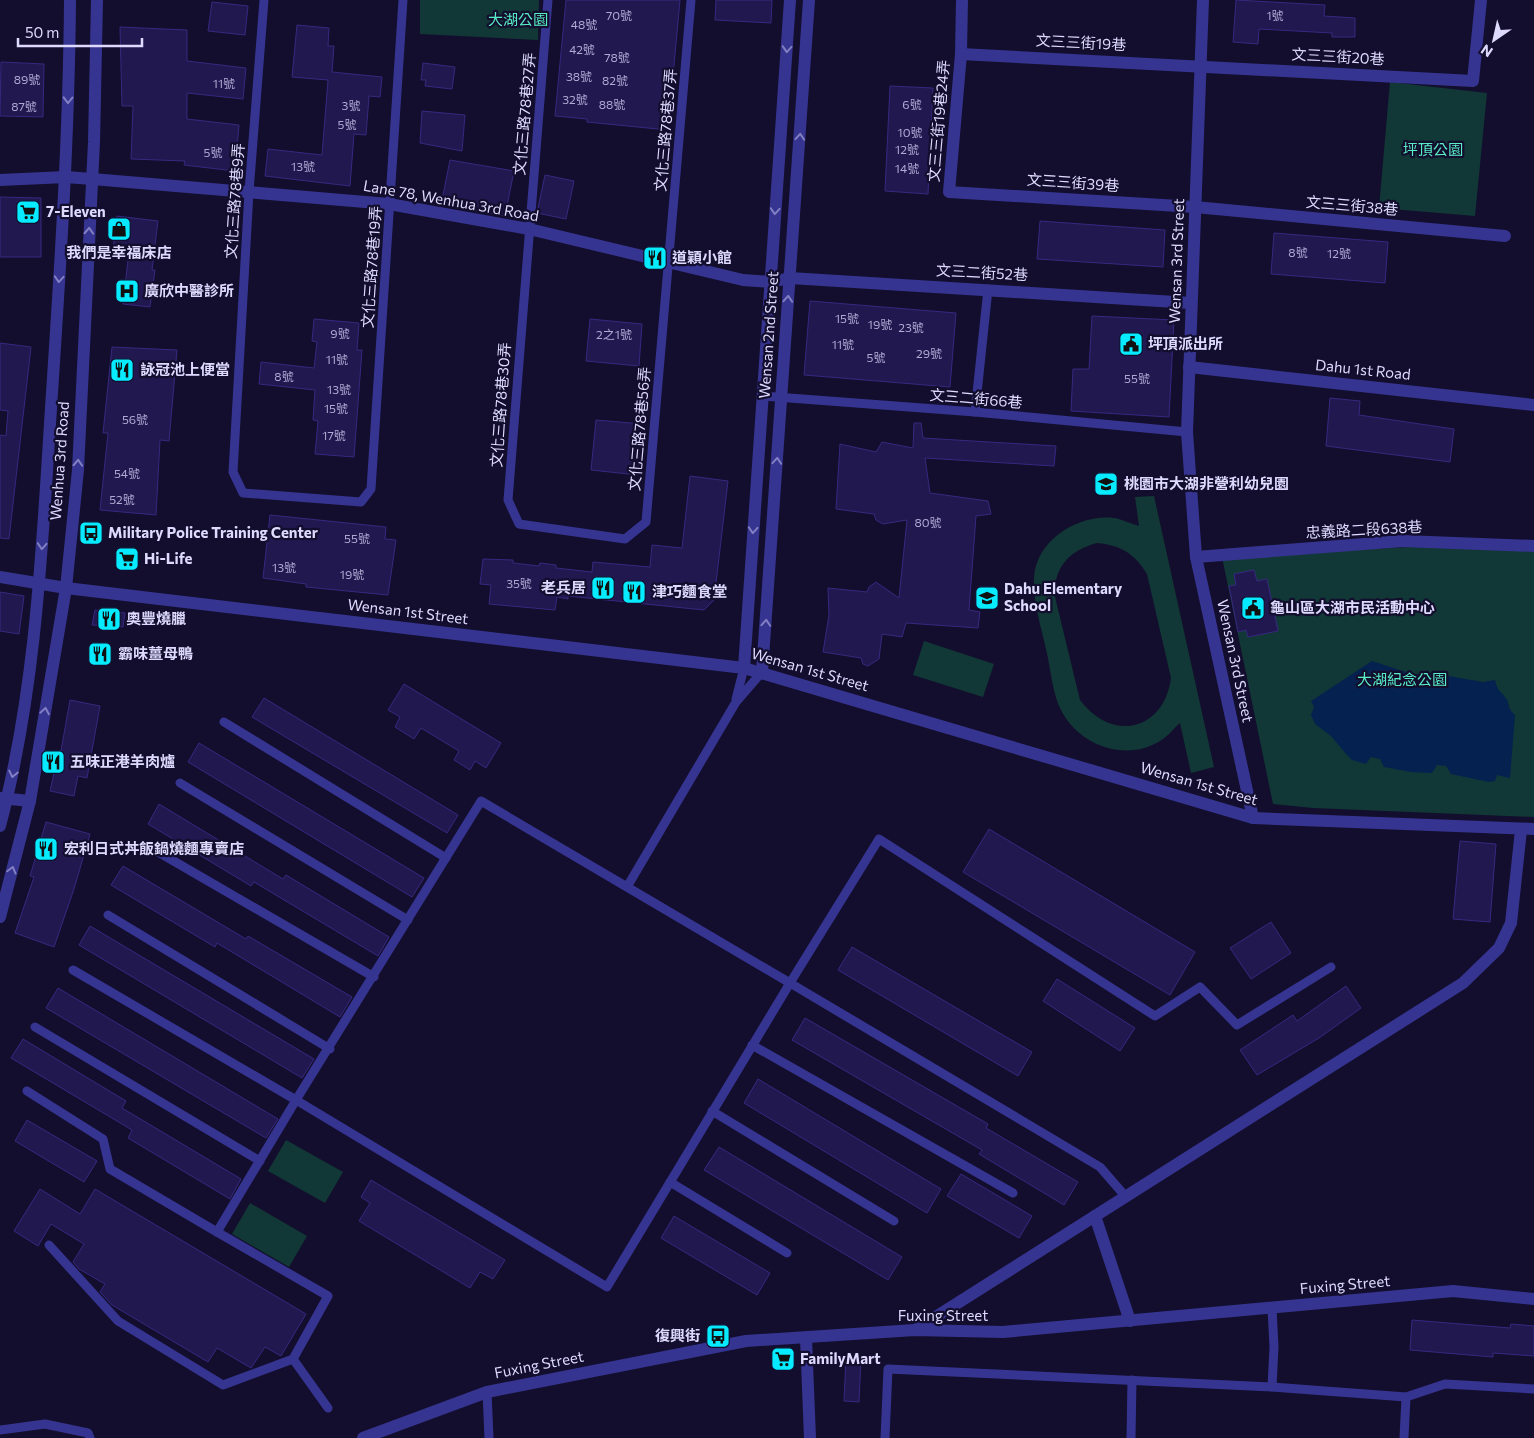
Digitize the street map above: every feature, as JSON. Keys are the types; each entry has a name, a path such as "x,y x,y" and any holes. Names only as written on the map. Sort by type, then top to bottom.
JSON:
{"street":[{"name":"Wenhua 3rd Road","path":"0,826 3,799 20,739 40,584 66,177 70,0"},
{"name":"Wenhua 3rd Road","path":"0,917 30,801 66,588 78,470 92,179 97,0"},
{"name":"Wensan 2nd Street","path":"744,668 790,0"},
{"name":"Wensan 2nd Street","path":"762,672 809,0"},
{"name":"文三三街19巷24弄","path":"950,192 961,54 962,0"},
{"name":"Wensan 3rd Street","path":"1204,0 1186,432 1196,557 1253,818"},
{"name":"文三三街20巷","path":"1200,65 1473,81 1481,0"},
{"name":"文三三街19巷","path":"961,54 1200,65"},
{"name":"Lane 78, Wenhua 3rd Road","path":"0,180 66,177 390,204 529,229 743,280 771,282"},
{"name":"文三三街39巷","path":"950,192 1195,207"},
{"name":"文三三街38巷","path":"1195,207 1505,236"},
{"name":"文三二街52巷","path":"771,282 790,278 1191,303"},
{"name":"Dahu 1st Road","path":"1189,366 1534,405"},
{"name":"忠義路二段638巷","path":"1196,557 1403,541 1534,546"},
{"name":"Wensan 1st Street","path":"0,577 66,588 744,668 1253,818 1521,830 1534,829"},
{"path":"3,799 30,801"},
{"path":"915,1330 1463,983 1499,948 1511,923 1521,830"},
{"path":"1095,1216 1130,1321"},
{"name":"Fuxing Street","path":"363,1438 487,1392 746,1341 915,1330 1003,1332 1453,1292 1534,1299"},
{"path":"806,1338 810,1438"}],"lane":[{"name":"文化三路78巷9弄","path":"264,0 249,192 232,472 243,493 361,502"},
{"name":"文化三路78巷19弄","path":"361,502 372,489 403,0"},
{"name":"文化三路78巷27弄","path":"529,229 548,0"},
{"name":"文化三路78巷37弄","path":"667,262 691,0"},
{"name":"文化三路78巷30弄","path":"529,229 508,500 519,524 576,532"},
{"name":"文化三路78巷56弄","path":"576,532 625,540 646,522 667,262"},
{"path":"975,412 988,290"},
{"name":"文三二街66巷","path":"763,396 975,412 1186,432"},
{"path":"736,702 744,668"},
{"path":"627,887 736,702 762,672"},
{"path":"224,722 446,858"},
{"path":"180,783 408,920"},
{"path":"217,1232 296,1100 330,1049 481,802 1100,1167 1126,1197"},
{"path":"73,970 296,1100 607,1287 752,1045 879,839 1155,1016 1200,987 1237,1025 1331,967"},
{"path":"146,845 374,977"},
{"path":"108,915 330,1049"},
{"path":"35,1027 260,1160"},
{"path":"752,1045 1013,1192"},
{"path":"27,1091 102,1139 110,1169 328,1296 293,1359 224,1385 118,1321 49,1245"},
{"path":"712,1111 894,1221"},
{"path":"670,1182 787,1253"},
{"path":"1272,1308 1274,1347 1272,1387"},
{"path":"293,1359 328,1408"},
{"path":"885,1438 888,1369 1272,1387 1406,1397 1445,1384 1534,1389"},
{"path":"1131,1438 1132,1380"},
{"path":"487,1392 489,1438"},
{"path":"1404,1438 1406,1397"},
{"path":"0,1430 45,1424 88,1433 90,1438"}],"green space":[{"name":"大湖公園","path":"420,0 539,0 538,40 420,34"},
{"name":"坪頂公園","path":"1390,82 1487,93 1475,216 1379,208"},
{"path":"1154,496 1214,767 1191,773 1180,723 1165,737 1150,746 1136,750 1107,748 1093,742 1070,724 1062,712 1056,697 1038,614 1034,578 1042,552 1051,541 1073,525 1087,520 1114,518 1139,526 1135,497","holes":["1097,543 1120,548 1132,556 1147,574 1171,678 1166,696 1158,710 1148,720 1135,725 1121,726 1107,722 1093,714 1080,700 1055,597 1057,577 1065,561 1071,555 1087,546"]},
{"name":"大湖紀念公園","path":"1466,544 1534,552 1534,817 1313,808 1273,804 1222,557"},
{"path":"924,641 994,664 983,697 913,675"},
{"path":"286,1140 343,1172 325,1203 268,1171"},
{"path":"250,1203 307,1236 289,1267 232,1234"}],"water":[{"path":"1372,661 1415,675 1426,672 1483,682 1495,680 1498,689 1507,699 1510,710 1515,715 1510,778 1497,775 1495,781 1489,782 1451,774 1446,766 1437,765 1432,773 1411,772 1384,767 1380,759 1371,757 1366,764 1352,760 1331,736 1315,724 1311,715 1314,707 1311,701"}],"building":[{"path":"566,0 680,0 668,130 587,122 587,119 555,116"},
{"path":"716,0 772,0 771,23 715,20"},
{"path":"1236,0 1325,5 1324,16 1355,18 1355,37 1332,37 1332,33 1259,29 1258,44 1233,42"},
{"path":"212,2 248,6 245,35 208,31"},
{"path":"297,25 329,28 328,46 334,46 332,72 382,77 380,97 369,96 366,135 354,134 350,186 265,176 268,149 322,155 328,80 292,77"},
{"path":"120,27 187,30 187,61 246,68 243,99 187,93 187,119 239,125 235,171 184,165 185,161 131,159 133,106 122,106"},
{"path":"1,62 44,64 43,117 0,116"},
{"path":"423,63 455,67 452,89 425,86 426,80 421,80"},
{"path":"890,86 933,88 928,194 885,191"},
{"path":"422,111 465,115 462,151 420,143"},
{"path":"450,160 514,171 505,216 441,205"},
{"path":"545,175 574,181 566,219 537,213"},
{"path":"0,197 41,198 41,257 0,257"},
{"path":"117,216 158,221 152,270 155,270 150,307 123,304 129,251 113,249"},
{"path":"1040,221 1165,230 1163,267 1037,259"},
{"path":"1274,233 1388,242 1385,283 1271,274"},
{"path":"810,301 956,313 950,387 804,375"},
{"name":"坪頂派出所","path":"1092,316 1174,320 1169,417 1071,411 1073,369 1089,369"},
{"path":"314,319 359,323 357,350 362,350 354,457 315,454 318,421 313,420 315,390 259,384 261,362 314,368 317,342 312,341"},
{"path":"590,319 642,324 639,366 586,361"},
{"path":"0,343 31,347 9,539 0,538 0,435 6,436 8,411 0,410"},
{"path":"112,347 177,350 169,441 160,440 156,515 100,510 108,433 103,433"},
{"path":"1330,398 1360,401 1359,415 1454,429 1450,462 1326,446"},
{"path":"596,420 643,424 638,475 591,470"},
{"path":"914,423 921,423 923,438 1056,446 1054,466 925,458 930,493 988,501 991,514 976,516 969,610 980,612 978,628 906,623 902,637 882,634 879,659 868,666 863,664 861,658 823,652 829,615 828,588 867,592 869,587 876,582 899,598 907,520 883,524 876,520 874,514 836,509 840,444 876,452 882,442 913,448"},
{"path":"690,476 728,481 714,600 704,610 568,596 568,599 557,597 555,610 489,604 491,585 480,584 483,559 513,560 513,563 539,566 540,563 556,565 556,568 592,572 593,562 650,567 652,545 682,548"},
{"path":"270,515 386,527 385,539 396,540 388,595 306,587 306,584 263,578"},
{"name":"龜山區大湖市民活動中心","path":"1254,570 1257,581 1267,579 1278,631 1248,637 1246,630 1238,632 1229,586 1236,585 1234,574"},
{"path":"0,592 24,596 19,634 0,631"},
{"name":"奧豐燒臘","path":"95,610 125,613 123,627 92,625"},
{"path":"404,684 501,743 486,768 475,761 470,770 454,760 459,751 421,728 414,739 395,727 400,717 388,710"},
{"path":"264,698 458,815 447,833 252,717"},
{"path":"70,700 100,706 87,778 78,776 74,796 50,791 54,773 57,773"},
{"path":"199,743 424,878 412,897 188,762"},
{"path":"159,804 283,879 286,875 389,937 378,956 254,882 251,886 148,824"},
{"path":"46,822 90,834 54,947 15,933 34,877 30,876"},
{"path":"989,829 1195,952 1170,995 963,872"},
{"path":"1460,841 1496,844 1490,922 1453,919"},
{"path":"123,866 246,939 248,936 352,997 340,1017 217,943 215,947 111,885"},
{"path":"1271,922 1291,953 1251,979 1230,948"},
{"path":"90,926 314,1059 302,1078 79,945"},
{"path":"852,947 1032,1052 1018,1076 838,970"},
{"path":"1057,979 1135,1028 1120,1051 1043,1001"},
{"path":"1346,986 1361,1008 1319,1038 1257,1075 1240,1050 1293,1015 1297,1021"},
{"path":"58,988 278,1119 266,1138 46,1008"},
{"path":"805,1018 988,1124 986,1128 1078,1182 1064,1205 979,1154 982,1150 792,1040"},
{"path":"23,1039 126,1101 122,1108 241,1179 230,1199 128,1138 132,1130 11,1058"},
{"path":"758,1079 941,1189 927,1213 744,1103"},
{"path":"27,1120 97,1161 84,1182 15,1141"},
{"path":"719,1147 902,1257 888,1280 704,1170"},
{"path":"961,1174 1032,1216 1019,1238 947,1196"},
{"path":"371,1180 505,1260 493,1279 480,1272 470,1288 359,1221 370,1203 361,1197"},
{"path":"40,1189 80,1214 95,1189 306,1314 281,1356 265,1347 251,1368 217,1348 208,1362 112,1305 100,1292 105,1284 79,1269 73,1262 84,1244 51,1224 38,1246 14,1231"},
{"path":"674,1216 770,1273 757,1295 661,1238"},
{"path":"1412,1320 1510,1328 1511,1324 1534,1326 1534,1356 1493,1353 1493,1357 1410,1350"},
{"path":"846,1357 861,1358 859,1402 844,1401"}],"place":[{"name":"7-Eleven","path":"28,212"},
{"name":"我們是幸福床店","path":"119,229"},
{"name":"道穎小館","path":"655,258"},
{"name":"廣欣中醫診所","path":"127,291"},
{"name":"坪頂派出所","path":"1131,344"},
{"name":"詠冠池上便當","path":"122,370"},
{"name":"桃園市大湖非營利幼兒園","path":"1106,484"},
{"name":"Military Police Training Center","path":"91,533"},
{"name":"Hi-Life","path":"127,559"},
{"name":"老兵居","path":"603,588"},
{"name":"津巧麵食堂","path":"634,592"},
{"name":"Dahu Elementary School","path":"987,598"},
{"name":"龜山區大湖市民活動中心","path":"1253,608"},
{"name":"奧豐燒臘","path":"109,619"},
{"name":"霸味薑母鴨","path":"100,654"},
{"name":"五味正港羊肉爐","path":"53,762"},
{"name":"宏利日式丼飯鍋燒麵專賣店","path":"46,849"},
{"name":"復興街","path":"718,1336"},
{"name":"FamilyMart","path":"783,1359"}]}
